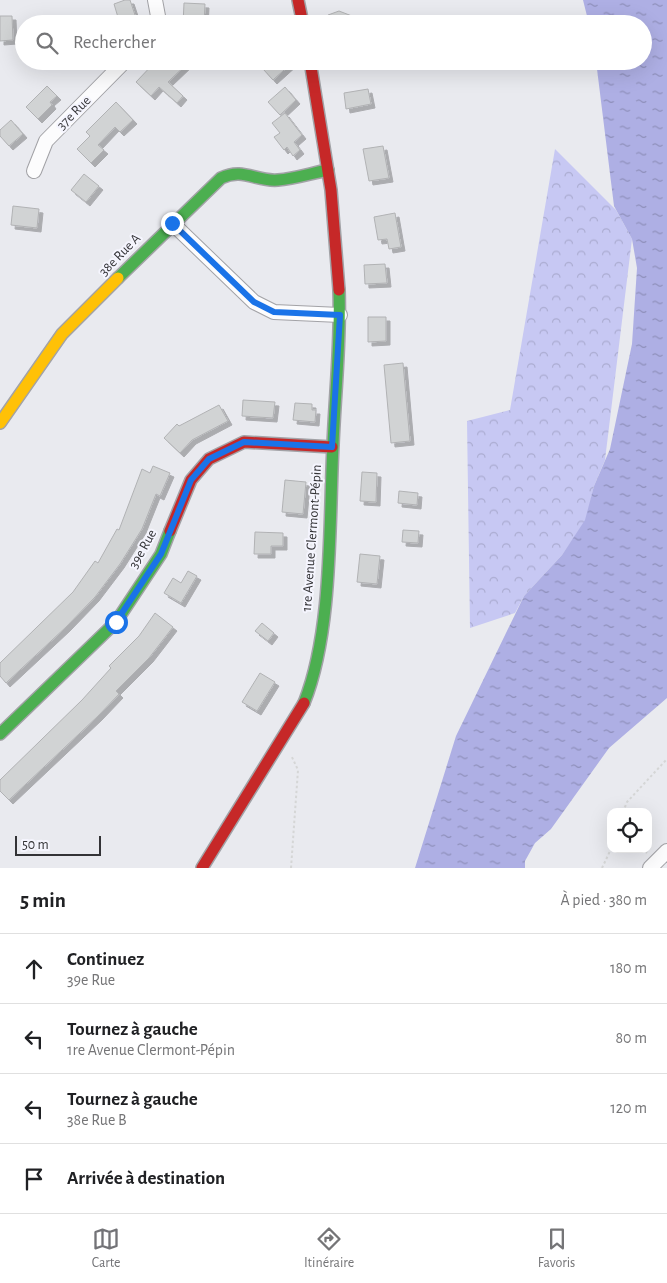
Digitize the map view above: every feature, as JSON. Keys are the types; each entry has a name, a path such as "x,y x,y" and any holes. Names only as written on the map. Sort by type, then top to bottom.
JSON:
{"street":[{"path":"155,0 158,15"},
{"path":"298,0 301,15"},
{"name":"37e Rue","path":"34,171 46,141 116,70"},
{"name":"1re Avenue Clermont-Pépin","path":"202,868 284,740 305,702 314,673 319,642 330,522 332,447 340,315 337,228 311,70"},
{"name":"38e Rue A","path":"0,423 62,334 172,223 221,178 232,173 244,172 258,178 278,180 328,170"},
{"path":"172,223 254,302 264,308 274,312 340,315"},
{"name":"39e Rue","path":"0,734 116,622 161,554 191,480 209,459 244,442 332,447"},
{"path":"650,868 667,851"}],"path":[{"path":"284,740 298,770 291,868"},
{"path":"625,808 627,802 667,759"},
{"path":"602,868 609,853"}],"green space":[{"path":"555,149 616,210 632,239 605,460 594,486 586,520 562,555 524,596 515,613 470,628 467,421 510,410"}],"water":[{"path":"583,0 667,0 667,698 609,748 551,829 535,843 525,861 525,868 415,868 456,736 524,596 562,555 585,520 594,486 610,449 632,344 637,268 632,239 614,206 597,70 652,70 652,15 587,15"}],"building":[{"path":"130,0 135,15 117,15 114,4"},
{"path":"184,3 205,4 204,15 183,15"},
{"path":"339,11 349,15 328,15"},
{"path":"0,16 12,16 13,40 0,41"},
{"path":"147,70 181,70 168,82 183,96 177,103 159,87 151,96 136,82"},
{"path":"264,70 284,70 273,80"},
{"path":"47,86 57,96 50,102 52,105 38,119 26,107"},
{"path":"285,87 296,100 280,115 268,102"},
{"path":"368,89 371,104 346,109 344,93"},
{"path":"116,102 133,120 120,132 115,127 98,145 104,150 91,163 77,149 90,136 86,132"},
{"path":"285,113 302,135 294,142 300,150 293,156 287,147 284,150 274,137 280,133 272,123"},
{"path":"11,120 23,134 9,146 0,136 0,130"},
{"path":"383,146 389,178 369,181 363,149"},
{"path":"84,174 99,186 86,202 71,190"},
{"path":"13,206 39,209 37,228 11,225"},
{"path":"395,213 401,247 389,249 387,239 378,240 374,217"},
{"path":"385,264 387,283 365,284 364,265"},
{"path":"368,317 386,317 386,341 368,342"},
{"path":"403,363 410,441 391,443 384,365"},
{"path":"243,400 275,402 273,418 242,416"},
{"path":"295,403 312,404 312,410 316,410 315,422 293,420"},
{"path":"219,405 228,421 192,440 180,453 164,438 177,424 179,426"},
{"path":"153,466 170,473 160,496 156,494 142,529 120,564 95,597 6,683 0,676 0,663 73,592 95,561 98,563 117,529 119,530 142,469 150,473"},
{"path":"362,472 377,473 376,502 360,501"},
{"path":"285,480 306,482 303,514 282,512"},
{"path":"399,491 418,493 417,505 398,503"},
{"path":"403,530 419,531 418,543 402,542"},
{"path":"255,532 283,533 283,546 271,546 271,554 254,554"},
{"path":"360,554 380,556 377,584 357,582"},
{"path":"188,571 197,576 181,603 164,593 173,578 181,583"},
{"path":"155,613 173,627 149,658 116,691 119,694 98,716 9,800 0,791 0,780 82,700 111,668 109,666 139,636"},
{"path":"262,623 274,633 268,641 255,631"},
{"path":"260,673 275,682 257,711 242,702"}],"traffic: fast":[{"path":"118,278 221,178 229,175 243,174 263,179 278,180 328,170"},
{"path":"304,703 320,643 328,576 339,348 339,290"},
{"path":"0,734 116,622 161,554 170,531"}],"traffic: slow":[{"path":"0,423 62,334 118,278"}],"traffic: jam":[{"path":"298,0 301,15"},
{"path":"311,70 331,190 339,290"},
{"path":"170,531 191,480 209,459 244,442 332,447"},
{"path":"202,868 304,703"}],"route":[{"path":"116,622 161,554 191,480 209,459 244,442 278,446 332,447 340,315 274,312 264,308 254,302 172,223"}]}
